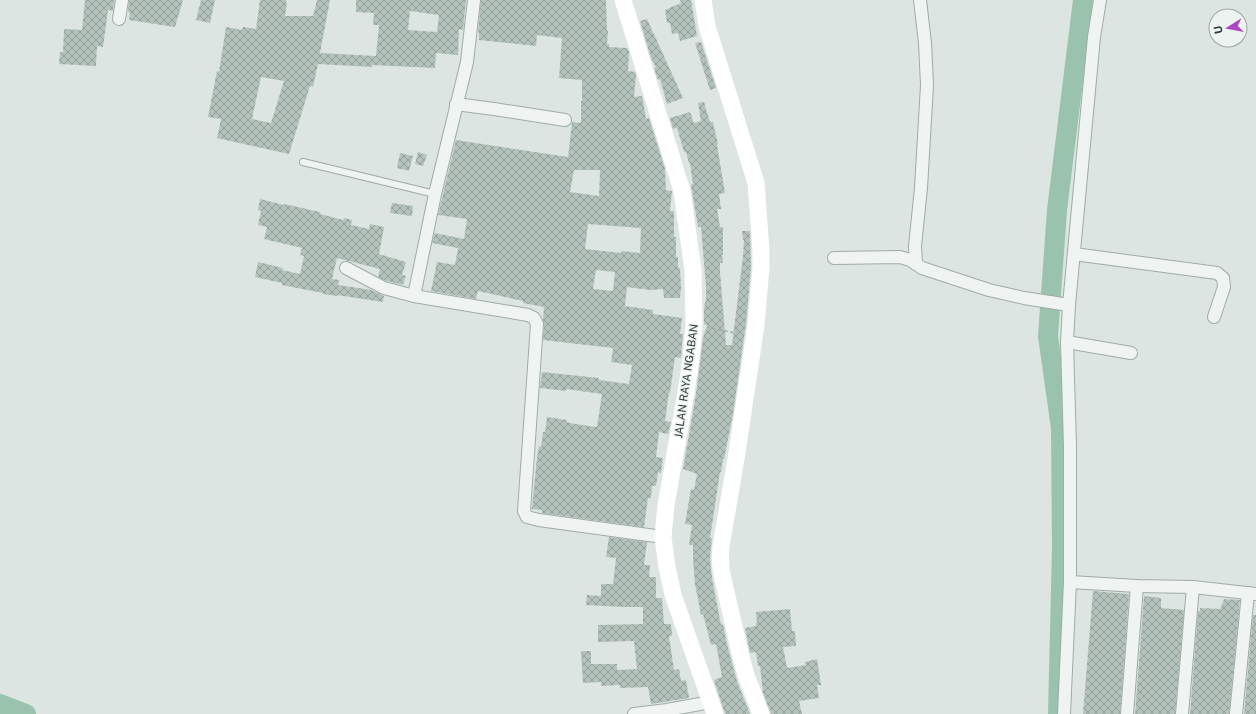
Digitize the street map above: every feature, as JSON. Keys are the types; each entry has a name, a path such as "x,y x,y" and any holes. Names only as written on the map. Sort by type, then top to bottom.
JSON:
{"street":[{"path":"119,19 122,0"},
{"path":"414,296 435,194 467,62 474,0"},
{"name":"JALAN RAYA NGABAN","path":"623,0 682,191 693,270 694,325 691,359 666,505 663,537 673,595 713,708"},
{"path":"703,0 706,26 756,183 761,262 756,325 720,557 723,579 741,657 761,714"},
{"path":"916,264 915,246 921,188 927,85 925,43 920,0"},
{"path":"1064,714 1070,582 1070,447 1067,342 1069,305 1094,37 1100,0"},
{"path":"456,104 494,108 566,120"},
{"path":"1074,254 1217,273 1223,278 1224,287 1214,318"},
{"path":"834,258 900,257 905,258 922,268 989,290 1024,298 1069,305"},
{"path":"346,268 384,288 414,296 528,315 534,318 537,324 524,510 527,517 539,520 663,537"},
{"path":"1067,342 1131,353"},
{"path":"1070,582 1137,586 1193,587 1252,594 1236,714"},
{"path":"1127,714 1137,586"},
{"path":"1182,714 1193,587"},
{"path":"634,714 667,710 713,708"}],"lane":[{"path":"303,162 435,194"}],"path":[{"path":"711,328 742,334"}],"building":[{"path":"85,0 114,0 113,11 108,10 103,47 97,46 96,66 59,64 60,52 63,52 64,29 82,30"},
{"path":"129,0 183,0 175,27 129,20"},
{"path":"201,0 215,0 210,23 196,20"},
{"path":"260,0 286,0 285,16 313,16 317,0 330,0 320,53 376,56 379,25 373,25 374,13 356,12 356,0 466,0 463,30 459,29 458,55 436,53 435,68 318,64 313,87 310,86 289,154 217,138 221,119 208,117 217,71 219,72 226,27 242,30 243,27 256,29","holes":["410,11 439,15 437,32 408,30","261,77 284,81 271,123 252,119"]},
{"path":"481,0 606,0 608,31 607,44 609,44 609,47 627,48 629,52 628,71 635,72 636,75 634,97 642,96 646,119 649,118 665,169 666,190 672,191 670,211 674,211 674,237 676,237 676,257 678,257 678,268 680,268 681,288 680,298 664,298 663,289 650,290 627,287 625,306 653,310 653,314 682,318 680,334 683,334 681,358 675,357 665,421 671,422 668,434 659,432 656,457 663,458 661,473 658,472 656,486 652,486 651,498 648,498 644,527 542,513 542,510 532,509 537,457 539,446 541,447 543,432 545,432 547,417 567,420 566,422 575,424 597,427 602,394 566,389 566,391 540,388 542,372 599,378 599,380 629,384 632,365 611,362 613,348 543,340 544,307 478,291 476,299 431,291 437,262 455,265 458,248 432,243 435,233 464,239 467,219 438,215 456,140 568,157 572,122 581,123 582,80 559,78 562,38 537,35 536,46 479,40 478,32","holes":["574,170 600,170 599,196 570,192","588,224 641,228 640,253 621,251 621,253 585,249","596,270 615,272 613,291 593,289"]},
{"path":"680,0 691,0 697,36 680,41 678,33 672,34 670,23 667,23 665,10 681,3"},
{"path":"647,19 683,98 667,104 660,79 658,80 654,68 656,67 651,58 640,21"},
{"path":"701,42 716,88 710,90 695,43"},
{"path":"704,102 710,122 713,122 718,144 725,193 719,194 721,209 717,209 720,227 723,227 723,263 720,263 720,272 726,345 732,345 743,256 744,240 742,231 750,231 751,267 746,324 733,414 720,472 710,538 712,538 710,558 712,578 721,625 723,624 737,681 750,714 725,714 714,680 722,677 716,644 711,645 703,614 701,615 695,584 693,545 689,545 692,525 685,524 691,489 694,490 697,474 683,469 696,394 703,338 707,325 704,324 706,286 701,227 698,227 691,185 693,184 690,163 686,152 684,152 677,128 673,129 670,118 690,112 694,123 701,121 698,103"},
{"path":"418,152 427,155 423,166 415,164"},
{"path":"400,153 413,156 409,171 397,168"},
{"path":"260,199 320,212 320,214 343,220 344,218 352,220 351,225 369,229 370,224 384,227 379,254 406,262 402,275 406,276 403,285 378,277 380,269 337,258 332,279 339,280 338,285 371,290 384,296 383,302 323,294 282,285 282,283 255,277 258,262 300,274 304,256 300,255 302,248 264,239 267,227 258,225 261,211 258,210"},
{"path":"392,203 413,206 412,216 390,213"},
{"path":"609,537 647,542 644,565 650,565 649,577 656,577 656,598 662,598 664,624 671,624 672,636 669,636 674,670 679,669 681,681 686,680 689,698 651,704 648,687 620,688 620,685 601,686 601,682 583,683 581,651 591,651 591,664 617,664 617,670 637,669 634,641 598,642 598,625 643,624 643,607 586,605 587,595 601,596 601,584 613,584 616,558 606,557"},
{"path":"1093,591 1129,594 1120,714 1083,714"},
{"path":"1144,596 1161,598 1161,608 1184,610 1175,714 1135,714"},
{"path":"1224,599 1240,600 1229,714 1190,714 1198,611 1200,611 1200,608 1220,609"},
{"path":"790,609 792,631 795,631 796,646 783,647 787,668 806,665 805,662 817,659 821,685 817,685 819,698 799,701 802,714 771,714 763,693 760,666 758,666 756,652 750,653 745,628 756,626 756,612"},
{"path":"1253,615 1256,615 1256,714 1244,714"}],"waterway":[{"path":"1058,714 1062,547 1061,428 1048,336 1057,210 1083,0"},
{"path":"0,704 26,714"}]}
